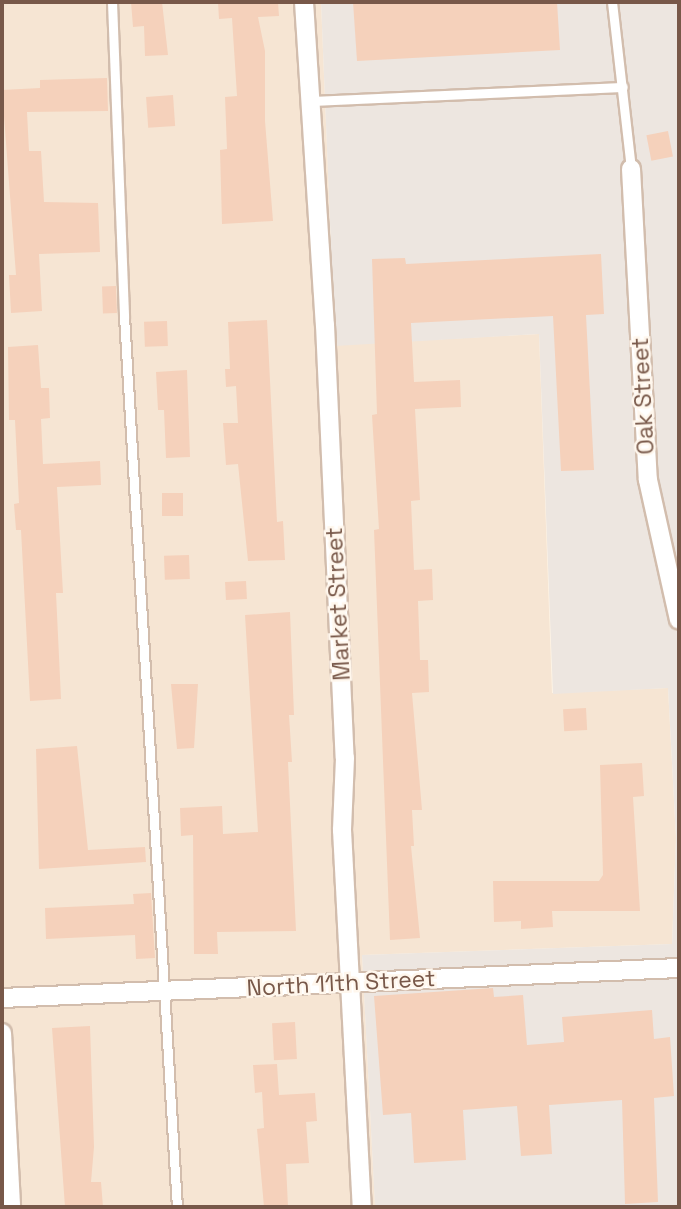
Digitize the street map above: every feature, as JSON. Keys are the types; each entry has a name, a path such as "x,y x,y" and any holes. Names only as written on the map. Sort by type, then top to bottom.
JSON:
{"street":[{"name":"Market Street","path":"304,2 344,730 342,830 362,1207"},
{"name":"Oak Street","path":"631,169 648,480 677,595 679,620"},
{"name":"North 11th Street","path":"2,998 679,968"},
{"path":"2,1033 11,1207"}],"lane":[{"path":"112,2 124,316 168,991 177,1207"},
{"path":"612,2 631,169"},
{"path":"311,101 623,87"}],"shaded area":[{"path":"2,2 321,2 335,345 539,334 552,693 668,688 676,838 672,944 362,955 375,1207 2,1207"},
{"path":"321,2 679,2 679,1207 375,1207 362,955 672,944 676,838 668,688 553,694 539,334 335,346"}],"building":[{"path":"131,2 162,2 168,55 145,56 144,26 133,27"},
{"path":"218,2 278,2 279,16 258,17 265,51 265,121 273,221 222,224 220,150 227,149 225,97 237,96 232,18 219,19"},
{"path":"353,2 557,2 560,50 357,61"},
{"path":"107,78 108,111 27,112 29,151 41,151 44,202 98,203 100,252 39,254 42,311 11,313 9,275 16,275 2,90 40,88 40,80"},
{"path":"173,95 175,126 148,128 146,97"},
{"path":"668,131 673,157 651,161 646,135"},
{"path":"601,254 604,314 586,315 594,470 561,471 553,316 411,323 414,382 460,380 461,407 415,409 420,500 411,501 414,570 432,569 433,600 418,601 420,660 428,660 429,692 412,693 422,810 412,810 414,846 411,846 420,938 390,940 374,530 379,529 372,415 377,414 372,259 405,258 406,264"},
{"path":"102,286 116,286 117,313 103,313"},
{"path":"267,320 277,522 283,521 285,560 248,561 238,464 226,465 223,423 238,423 236,386 226,387 225,369 230,369 228,322"},
{"path":"167,321 168,346 145,347 144,322"},
{"path":"38,345 41,388 49,388 50,418 41,419 43,464 100,461 101,485 57,487 63,593 56,593 61,699 30,701 21,530 16,530 14,504 19,503 15,420 9,420 8,347"},
{"path":"187,370 190,457 166,458 164,410 158,410 156,372"},
{"path":"162,493 183,493 183,516 162,516"},
{"path":"189,555 190,579 165,580 164,556"},
{"path":"246,581 247,599 226,600 225,582"},
{"path":"290,612 294,715 289,715 292,762 288,762 296,931 217,932 218,954 194,954 193,835 181,836 180,808 222,806 223,834 258,832 245,615"},
{"path":"171,684 198,684 194,748 177,749"},
{"path":"586,708 587,730 564,731 563,709"},
{"path":"77,746 88,850 145,847 146,862 39,869 36,749"},
{"path":"642,763 644,796 633,797 640,911 552,911 553,927 521,929 521,921 494,922 493,881 599,881 603,875 600,765"},
{"path":"151,893 155,958 136,959 135,935 46,939 45,908 134,904 133,894"},
{"path":"493,988 494,997 523,995 527,1045 564,1042 562,1017 652,1010 654,1039 670,1037 674,1096 654,1098 658,1202 625,1204 622,1100 549,1105 552,1154 521,1156 517,1106 463,1110 466,1160 414,1163 411,1113 383,1115 374,996"},
{"path":"295,1022 297,1059 274,1060 272,1023"},
{"path":"90,1026 94,1147 91,1182 101,1182 103,1207 65,1207 52,1028"},
{"path":"277,1064 279,1095 315,1093 317,1121 306,1122 309,1163 286,1164 288,1207 264,1207 257,1129 264,1128 262,1092 255,1093 253,1065"}]}
